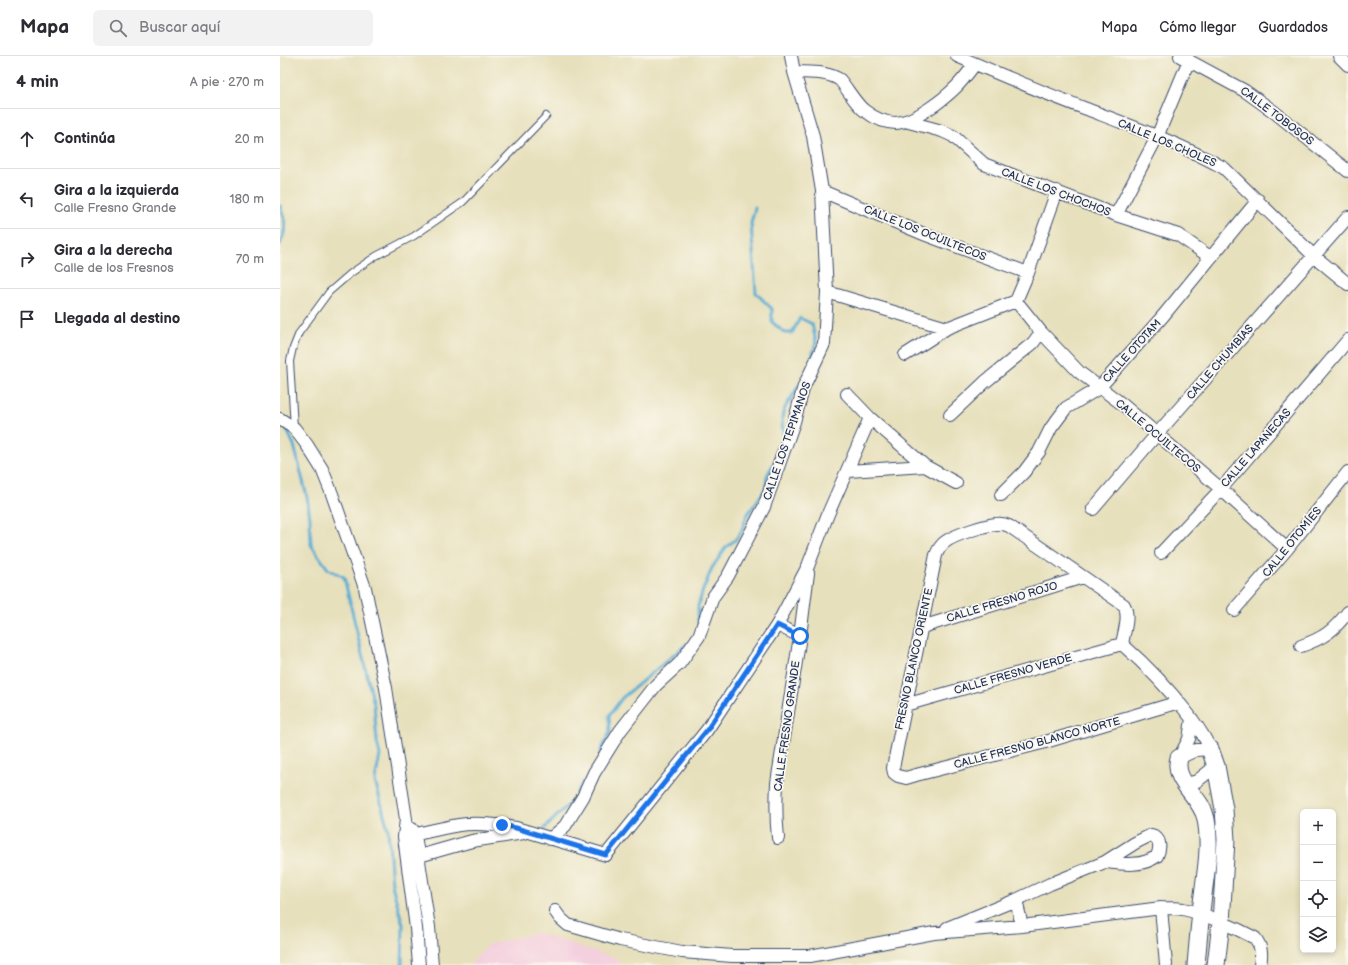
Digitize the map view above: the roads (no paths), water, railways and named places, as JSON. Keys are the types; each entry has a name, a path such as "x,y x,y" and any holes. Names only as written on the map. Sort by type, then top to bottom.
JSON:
{"street":[{"name":"CALLE LOS TEPIMANOS","path":"550,839 565,826 583,797 594,773 620,731 656,685 680,663 699,636 713,597 728,576 764,506 794,422 804,386 824,344 827,292 822,191 813,136 794,72 791,56"},
{"name":"CALLE LOS CHOLES","path":"957,56 1028,87 1158,136 1224,168 1314,256 1348,284"},
{"path":"1339,56 1348,65"},
{"path":"1116,215 1158,136 1184,58"},
{"name":"CALLE TOBOSOS","path":"1184,58 1245,91 1273,111 1348,171"},
{"path":"794,72 823,74 836,77 863,110 875,117 888,122 896,123 917,115 941,100 956,87 975,64"},
{"name":"CALLE LOS CHOCHOS","path":"905,120 942,131 953,136 984,164 1116,215 1178,235 1210,257"},
{"name":"CALLE LOS OCUILTECOS","path":"822,191 926,234 1028,273"},
{"path":"905,355 946,328 1016,301 1028,273 1057,191"},
{"name":"CALLE OTOTAM","path":"1001,495 1024,472 1040,452 1051,428 1066,408 1099,388 1163,316 1258,200"},
{"name":"CALLE CHUMBIAS","path":"1093,508 1348,217"},
{"path":"827,292 946,328"},
{"name":"CALLE OCUILTECOS","path":"1016,301 1041,332 1079,372 1122,404 1221,489 1287,549"},
{"path":"950,415 985,382 1033,343 1041,332"},
{"name":"CALLE LAPANECAS","path":"1161,553 1221,489 1348,340"},
{"path":"847,394 870,418 925,466 956,483"},
{"name":"CALLE FRESNO GRANDE","path":"550,839 606,855 707,730 777,625 808,566 828,514 870,418"},
{"path":"280,419 294,428 322,469 365,588 386,688 413,858 429,927 432,965"},
{"path":"848,470 925,466"},
{"name":"CALLE OTOMÍES","path":"1234,610 1287,549 1348,472"},
{"name":"FRESNO BLANCO ORIENTE","path":"894,774 893,763 936,555 941,546 948,540 967,532 1002,524 1009,526 1083,577"},
{"name":"CALLE FRESNO GRANDE","path":"778,838 776,821 777,783 800,636 808,566"},
{"path":"1083,577 1124,605 1127,616 1122,644 1140,660 1179,702 1207,739 1216,766 1224,809 1226,840 1221,923 1216,965"},
{"name":"CALLE FRESNO ROJO","path":"922,627 1083,577"},
{"path":"1301,646 1316,641 1335,628 1348,612"},
{"path":"777,625 800,636"},
{"name":"CALLE FRESNO VERDE","path":"905,705 1122,644"},
{"name":"CALLE FRESNO BLANCO NORTE","path":"894,774 906,778 916,776 1042,743 1179,702"},
{"path":"1192,719 1189,739 1179,758 1177,769 1181,780 1197,798 1205,814 1207,828 1206,861 1196,965"},
{"path":"1179,758 1196,750 1210,749"},
{"path":"1185,785 1197,781 1216,766"},
{"path":"410,836 460,825 483,824 502,825 550,839"},
{"path":"413,858 454,845 529,832"},
{"path":"413,858 419,965"},
{"path":"934,933 1105,862"},
{"path":"1016,900 1022,926"},
{"path":"555,911 568,925 620,940 652,947 682,952 810,960 934,933 1022,926 1161,908 1182,909 1201,915 1255,938 1260,944 1262,950 1260,965"},
{"path":"1161,908 1166,965"}],"lane":[{"path":"294,428 290,361 293,348 300,334 329,292 351,273 376,256 414,236 463,202 546,116"}],"waterway":[{"path":"280,206 285,225 284,234 280,244"},
{"path":"755,208 751,223 756,293 772,309 772,322 785,333 792,333 800,318 812,324 816,342 812,357"},
{"path":"784,438 782,423 783,411 798,386"},
{"path":"286,428 294,445 307,497 310,518 311,545 328,569 344,577 374,705 377,742 380,755 375,781 388,829 392,885 403,925 402,965"},
{"path":"698,623 698,606 712,568 726,547 735,540 741,532 747,515 766,488 767,476 773,464"},
{"path":"600,753 610,732 609,716 622,698 687,644"},
{"path":"545,828 574,799 583,782"}]}
